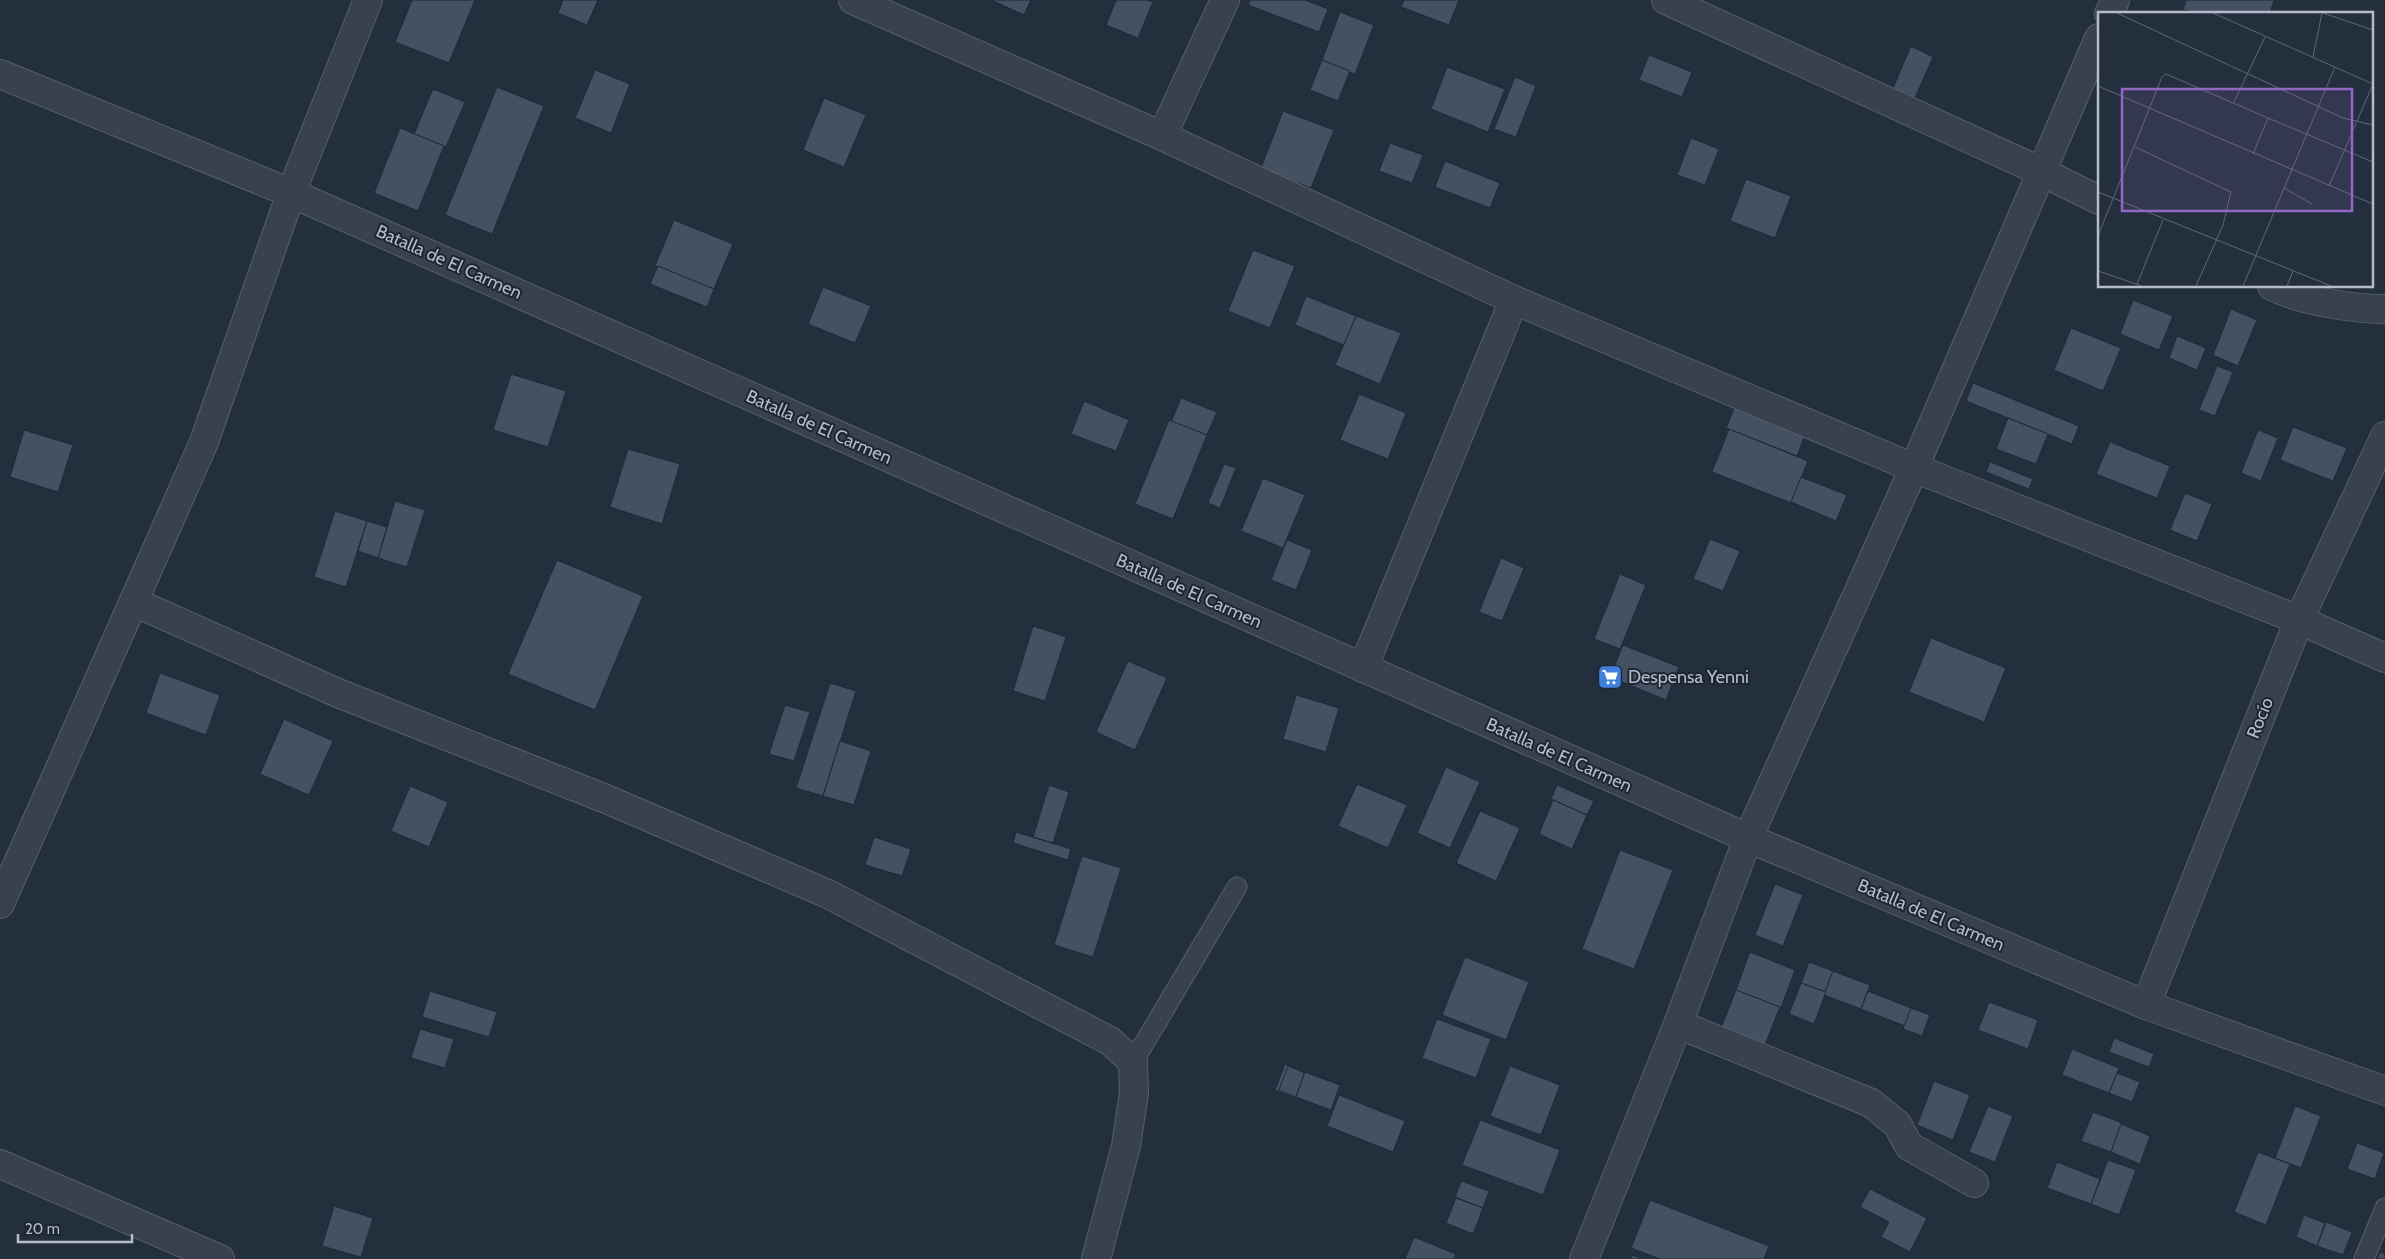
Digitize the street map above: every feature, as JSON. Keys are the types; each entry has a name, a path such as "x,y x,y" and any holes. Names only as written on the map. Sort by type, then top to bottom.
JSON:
{"street":[{"path":"0,904 204,442 291,193 368,0"},
{"path":"853,0 1162,136 1514,300 1914,468 2299,620 2385,658"},
{"path":"1162,136 1225,0"},
{"path":"1666,0 2098,200"},
{"path":"2110,12 2115,0"},
{"path":"1584,1259 1678,1024 1748,838 1914,468 2098,40"},
{"name":"Batalla de El Carmen","path":"0,74 291,193 1748,838 2146,1005 2385,1091"},
{"path":"2277,288 2296,296 2364,309 2385,309"},
{"path":"1363,668 1514,300"},
{"name":"Rocío","path":"2146,1005 2299,620 2385,436"},
{"path":"134,602 338,693 606,799 828,894 1110,1041 1132,1062 1134,1093 1126,1146 1096,1259"},
{"path":"1678,1024 1871,1103 1897,1124 1909,1146 1974,1183"},
{"path":"0,1164 220,1259"}],"lane":[{"path":"1132,1062 1237,887"},
{"path":"2364,1259 2385,1208"}],"building":[{"path":"412,0 475,0 449,63 395,42"},
{"path":"563,0 598,0 587,25 558,13"},
{"path":"991,0 1031,0 1024,15"},
{"path":"1116,0 1147,0 1153,2 1138,38 1106,25"},
{"path":"1250,0 1305,0 1328,9 1319,32 1248,5"},
{"path":"1404,0 1459,0 1449,25 1401,7"},
{"path":"2186,0 2274,0 2271,12 2190,12 2183,10"},
{"path":"1340,12 1374,25 1355,74 1322,60"},
{"path":"1911,46 1933,57 1915,98 1893,88"},
{"path":"1649,55 1692,72 1682,97 1639,80"},
{"path":"1322,60 1350,71 1338,101 1310,90"},
{"path":"1447,67 1505,89 1488,132 1431,109"},
{"path":"595,70 630,84 611,133 575,118"},
{"path":"1515,77 1536,86 1516,137 1494,129"},
{"path":"497,87 544,106 492,234 445,215"},
{"path":"433,89 465,102 446,147 414,134"},
{"path":"824,98 866,115 844,167 803,150"},
{"path":"1283,111 1334,130 1311,188 1261,168"},
{"path":"400,128 444,146 418,211 374,193"},
{"path":"1691,138 1719,149 1705,185 1677,175"},
{"path":"1390,143 1423,155 1412,183 1379,171"},
{"path":"1445,161 1500,183 1490,208 1435,187"},
{"path":"1746,179 1791,196 1775,238 1730,221"},
{"path":"674,220 733,244 714,289 655,266"},
{"path":"1253,250 1295,266 1270,328 1228,311"},
{"path":"658,266 714,289 707,307 650,284"},
{"path":"823,287 871,306 855,343 808,324"},
{"path":"1306,296 1356,316 1344,345 1295,325"},
{"path":"2133,300 2173,316 2159,350 2120,334"},
{"path":"2231,309 2257,320 2238,366 2213,355"},
{"path":"1356,316 1401,333 1380,384 1335,365"},
{"path":"2071,328 2121,348 2103,391 2054,370"},
{"path":"2177,336 2206,348 2197,370 2169,358"},
{"path":"2217,366 2233,372 2215,416 2199,410"},
{"path":"511,374 566,391 548,447 493,430"},
{"path":"1973,383 2079,426 2072,444 1966,401"},
{"path":"1359,394 1406,413 1388,459 1340,440"},
{"path":"1181,398 1217,412 1207,435 1171,422"},
{"path":"1084,401 1129,420 1116,451 1071,434"},
{"path":"1735,406 1805,435 1797,456 1726,428"},
{"path":"2008,418 2048,434 2036,464 1996,449"},
{"path":"1169,420 1207,435 1173,519 1135,504"},
{"path":"2293,427 2347,448 2333,481 2280,460"},
{"path":"1729,429 1808,461 1791,503 1712,472"},
{"path":"24,430 73,445 58,492 10,477"},
{"path":"2258,430 2278,438 2261,481 2241,473"},
{"path":"2110,442 2170,466 2157,498 2096,474"},
{"path":"628,449 680,464 662,524 610,507"},
{"path":"1990,462 2033,479 2029,489 1986,472"},
{"path":"1224,464 1236,468 1220,508 1208,503"},
{"path":"1801,477 1847,495 1836,521 1791,502"},
{"path":"1263,478 1305,495 1283,548 1241,531"},
{"path":"2185,493 2212,504 2197,541 2170,530"},
{"path":"395,501 425,510 407,567 378,558"},
{"path":"335,511 367,521 346,587 314,577"},
{"path":"367,521 387,527 378,558 358,551"},
{"path":"1710,539 1740,551 1723,591 1693,579"},
{"path":"1287,540 1312,550 1296,590 1271,580"},
{"path":"1501,558 1524,568 1502,621 1479,612"},
{"path":"557,560 643,596 595,710 508,674"},
{"path":"1620,574 1646,585 1620,649 1594,639"},
{"path":"1033,626 1066,637 1045,701 1013,691"},
{"path":"1931,638 2006,668 1984,722 1909,692"},
{"path":"1623,645 1679,667 1666,700 1610,677"},
{"path":"1128,661 1167,678 1135,750 1096,732"},
{"path":"160,673 220,695 206,735 146,713"},
{"path":"830,683 856,691 823,796 796,788"},
{"path":"1296,695 1339,708 1326,752 1283,739"},
{"path":"785,705 810,712 794,761 769,754"},
{"path":"284,719 333,741 309,795 260,774"},
{"path":"840,741 871,751 854,805 823,796"},
{"path":"1446,767 1480,782 1450,848 1417,833"},
{"path":"1357,784 1407,805 1388,848 1338,826"},
{"path":"1049,785 1069,792 1053,843 1033,837"},
{"path":"1557,785 1594,801 1587,815 1551,799"},
{"path":"410,786 448,802 429,847 391,831"},
{"path":"1553,800 1587,815 1572,849 1539,834"},
{"path":"1480,811 1520,828 1496,881 1456,863"},
{"path":"1016,832 1071,849 1068,860 1013,843"},
{"path":"874,837 911,849 902,876 865,865"},
{"path":"1620,850 1673,870 1634,969 1582,949"},
{"path":"1082,856 1121,868 1093,957 1054,945"},
{"path":"1775,884 1803,895 1783,946 1755,935"},
{"path":"1750,952 1795,970 1781,1008 1736,990"},
{"path":"1465,957 1529,982 1506,1040 1442,1015"},
{"path":"1809,962 1833,971 1825,992 1801,983"},
{"path":"1833,971 1870,985 1861,1009 1824,995"},
{"path":"1801,983 1826,992 1814,1024 1789,1014"},
{"path":"1736,990 1780,1007 1765,1045 1721,1028"},
{"path":"430,991 497,1012 489,1037 422,1017"},
{"path":"1868,991 1911,1008 1905,1026 1861,1009"},
{"path":"1989,1002 2038,1020 2028,1049 1978,1030"},
{"path":"1911,1008 1930,1015 1922,1036 1903,1029"},
{"path":"1437,1019 1491,1039 1476,1078 1422,1058"},
{"path":"420,1029 454,1039 445,1068 411,1058"},
{"path":"2114,1038 2154,1054 2149,1067 2109,1052"},
{"path":"2072,1049 2119,1068 2109,1093 2062,1075"},
{"path":"1285,1064 1305,1072 1295,1098 1275,1090"},
{"path":"1288,1066 1305,1073 1296,1097 1279,1090"},
{"path":"1510,1066 1560,1085 1541,1135 1490,1116"},
{"path":"1305,1072 1340,1085 1331,1110 1296,1097"},
{"path":"1305,1072 1340,1085 1331,1110 1296,1097"},
{"path":"2117,1073 2140,1082 2132,1102 2109,1093"},
{"path":"1934,1081 1970,1095 1953,1140 1917,1125"},
{"path":"1339,1095 1405,1121 1393,1152 1327,1126"},
{"path":"1988,1106 2013,1116 1995,1162 1969,1152"},
{"path":"2295,1106 2321,1116 2301,1168 2275,1158"},
{"path":"2093,1112 2122,1123 2111,1152 2081,1141"},
{"path":"1480,1120 1560,1150 1543,1195 1462,1165"},
{"path":"2121,1124 2150,1136 2140,1164 2111,1152"},
{"path":"2357,1143 2384,1153 2375,1179 2347,1169"},
{"path":"2258,1152 2290,1164 2266,1225 2234,1212"},
{"path":"2108,1160 2136,1170 2119,1215 2091,1204"},
{"path":"2057,1162 2100,1179 2091,1204 2047,1188"},
{"path":"1461,1181 1489,1191 1483,1208 1455,1197"},
{"path":"1870,1189 1927,1218 1910,1252 1881,1237 1889,1222 1860,1207"},
{"path":"1456,1198 1483,1208 1473,1234 1446,1223"},
{"path":"1650,1200 1769,1246 1764,1259 1660,1259 1631,1248"},
{"path":"334,1206 373,1218 361,1257 322,1246"},
{"path":"2304,1215 2325,1223 2317,1246 2296,1237"},
{"path":"2326,1222 2352,1232 2343,1255 2317,1246"},
{"path":"1414,1237 1456,1254 1454,1259 1405,1259"},
{"path":"2380,1252 2385,1254 2385,1259 2377,1259"},
{"path":"1632,1255 1643,1259 1631,1259"}],"place":[{"name":"Despensa Yenni","path":"1610,677"}]}
